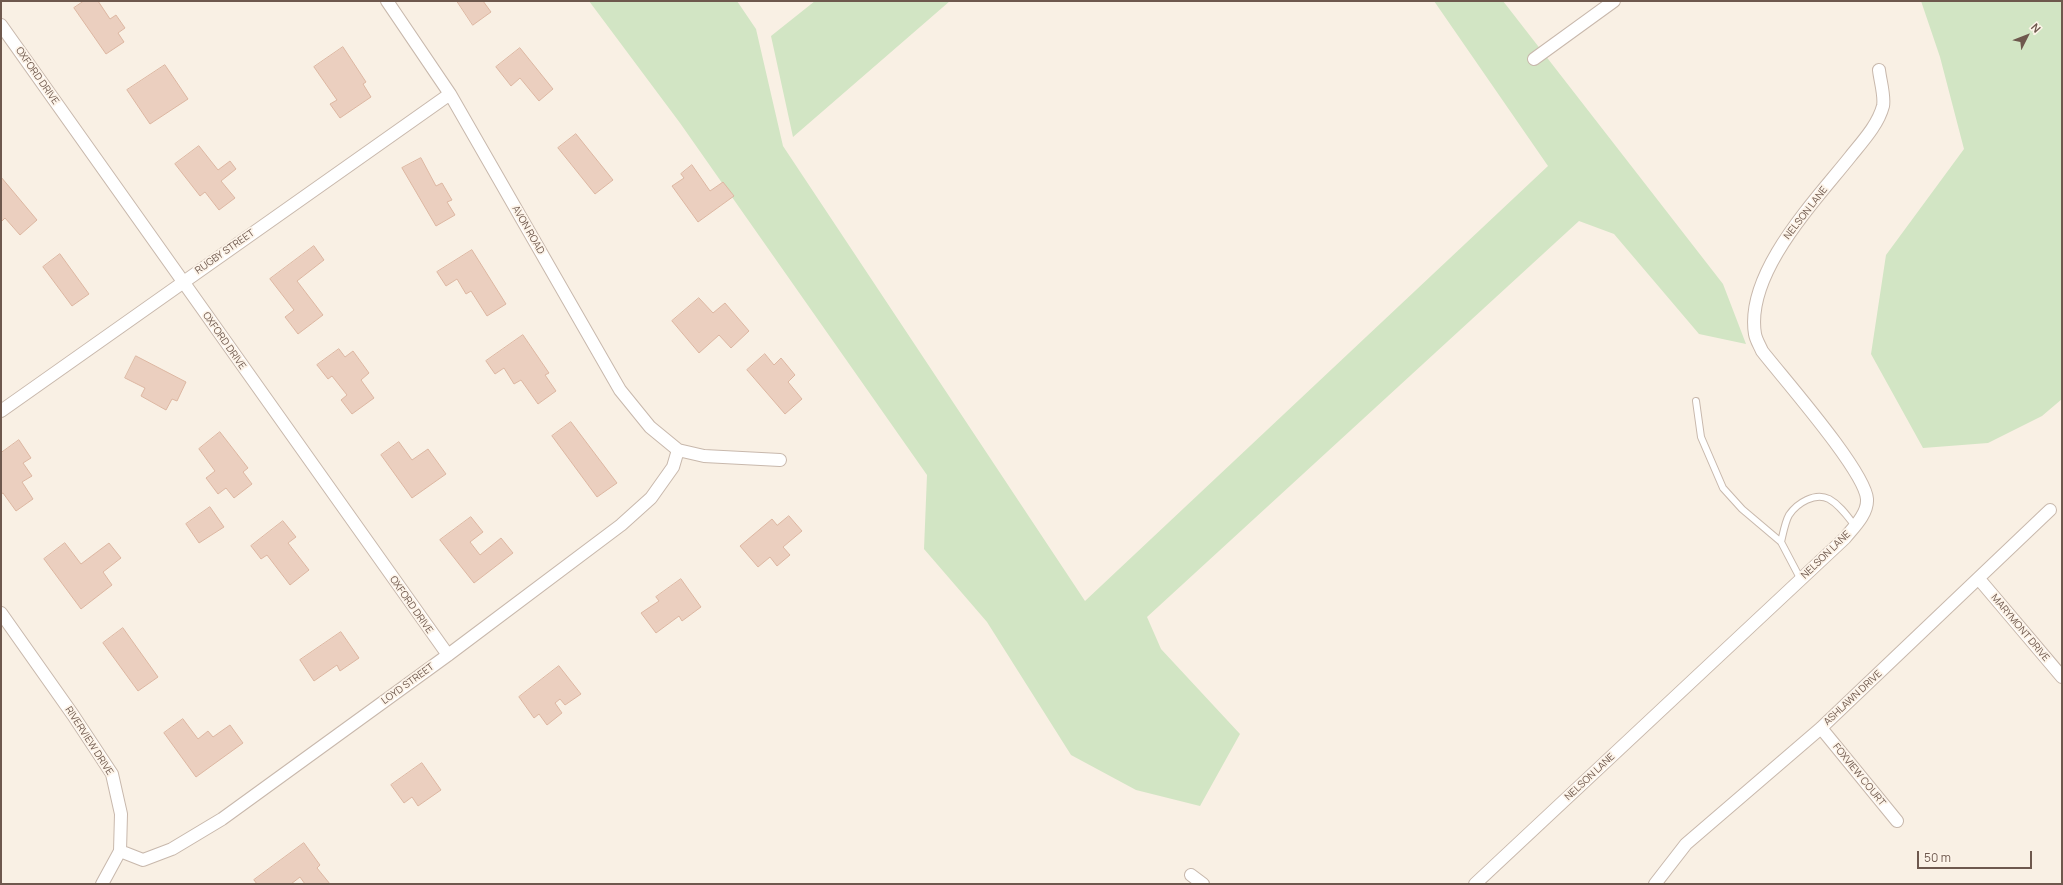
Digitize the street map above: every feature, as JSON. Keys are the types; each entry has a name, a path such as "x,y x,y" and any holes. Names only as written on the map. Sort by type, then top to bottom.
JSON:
{"street":[{"name":"AVON ROAD","path":"387,1 450,94 620,390 650,428 678,450 704,456 780,460"},
{"path":"1534,59 1614,1"},
{"name":"OXFORD DRIVE","path":"1,25 448,655"},
{"name":"NELSON LANE","path":"1475,884 1845,538 1855,526 1864,511 1867,500 1861,480 1836,444 1762,351 1756,336 1754,323 1760,289 1777,252 1795,224 1828,185 1876,123 1883,105 1879,70"},
{"name":"RUGBY STREET","path":"1,411 450,94"},
{"name":"LOYD STREET","path":"120,851 143,860 172,849 222,819 448,655 621,525 651,498 673,467 678,450"},
{"name":"ASHLAWN DRIVE","path":"1655,884 1686,844 1821,728 2050,510"},
{"name":"MARYMONT DRIVE","path":"1979,579 2062,677"},
{"name":"RIVERVIEW DRIVE","path":"1,613 73,715 112,774 121,814 120,851 102,884"},
{"name":"FOXVIEW COURT","path":"1821,728 1897,821"},
{"path":"1191,875 1203,884"}],"lane":[{"path":"1696,401 1701,437 1723,488 1742,509 1781,542 1800,580"},
{"path":"1781,542 1789,516 1801,503 1815,497 1829,498 1843,510 1855,526"}],"green space":[{"path":"589,1 737,1 756,29 783,146 1085,601 1548,166 1434,1 1503,1 1723,284 1746,344 1699,334 1614,234 1579,221 1147,617 1161,649 1240,734 1200,806 1136,790 1071,755 987,622 924,549 927,475 680,123"},
{"path":"815,1 950,1 793,137 771,36"},
{"path":"1921,1 2062,1 2062,399 2042,416 1988,443 1923,448 1871,354 1886,255 1964,149 1940,57"}],"building":[{"path":"84,1 98,1 110,19 116,15 125,28 118,33 124,42 106,54 74,8"},
{"path":"457,1 483,1 491,12 473,25"},
{"path":"343,47 366,82 363,84 371,97 340,118 330,104 337,100 314,67"},
{"path":"520,48 553,89 539,101 520,78 511,86 496,67"},
{"path":"165,65 188,99 150,124 127,90"},
{"path":"576,134 613,180 595,194 558,148"},
{"path":"199,146 218,170 230,161 236,169 221,181 235,198 219,210 205,192 200,196 175,164"},
{"path":"421,158 436,186 442,183 452,200 447,202 455,215 436,226 402,168"},
{"path":"692,165 710,191 723,182 734,196 698,222 672,186 684,178 681,174"},
{"path":"1,177 37,220 20,235 5,218 1,222"},
{"path":"314,246 324,260 297,281 323,315 298,334 285,317 294,310 270,279"},
{"path":"472,250 506,304 487,316 471,291 466,294 457,279 446,286 437,272"},
{"path":"60,254 89,294 72,306 43,267"},
{"path":"699,298 713,313 725,303 749,331 731,348 719,335 699,353 672,321"},
{"path":"523,335 549,373 545,375 556,391 538,404 521,380 514,384 504,368 495,374 486,361"},
{"path":"339,349 345,357 353,351 369,373 361,380 374,398 352,414 341,400 347,395 332,376 328,379 317,365"},
{"path":"765,354 774,365 781,358 795,375 788,382 802,399 785,414 747,370"},
{"path":"136,356 186,382 177,401 172,399 166,410 141,396 145,388 125,378"},
{"path":"571,422 617,483 597,497 552,436"},
{"path":"220,432 248,468 243,472 252,484 234,498 226,488 218,494 206,478 215,471 199,449"},
{"path":"19,440 31,458 23,463 32,476 22,482 33,499 16,511 3,493 1,494 1,453"},
{"path":"399,442 412,460 428,449 446,474 412,498 381,455"},
{"path":"210,507 224,527 199,543 186,524"},
{"path":"789,516 802,531 783,547 790,555 777,566 770,557 758,567 740,546 772,519 777,525"},
{"path":"471,517 483,532 470,542 480,555 501,538 513,553 474,583 440,540"},
{"path":"283,521 296,537 288,543 309,570 290,585 267,555 261,559 251,546"},
{"path":"65,543 81,564 109,543 121,558 103,572 112,585 81,609 44,559"},
{"path":"681,579 701,607 682,621 679,616 656,633 641,613 659,601 656,597"},
{"path":"123,628 158,677 138,691 103,643"},
{"path":"341,632 359,658 340,671 337,665 314,681 300,660"},
{"path":"559,666 581,694 565,705 560,699 555,703 562,713 547,725 539,714 534,718 519,697"},
{"path":"183,719 198,739 208,731 213,737 230,725 243,743 196,777 164,733"},
{"path":"422,763 441,790 418,806 412,797 404,803 391,785"},
{"path":"304,843 320,865 317,868 330,884 305,884 300,877 291,884 257,884 254,880"}]}
